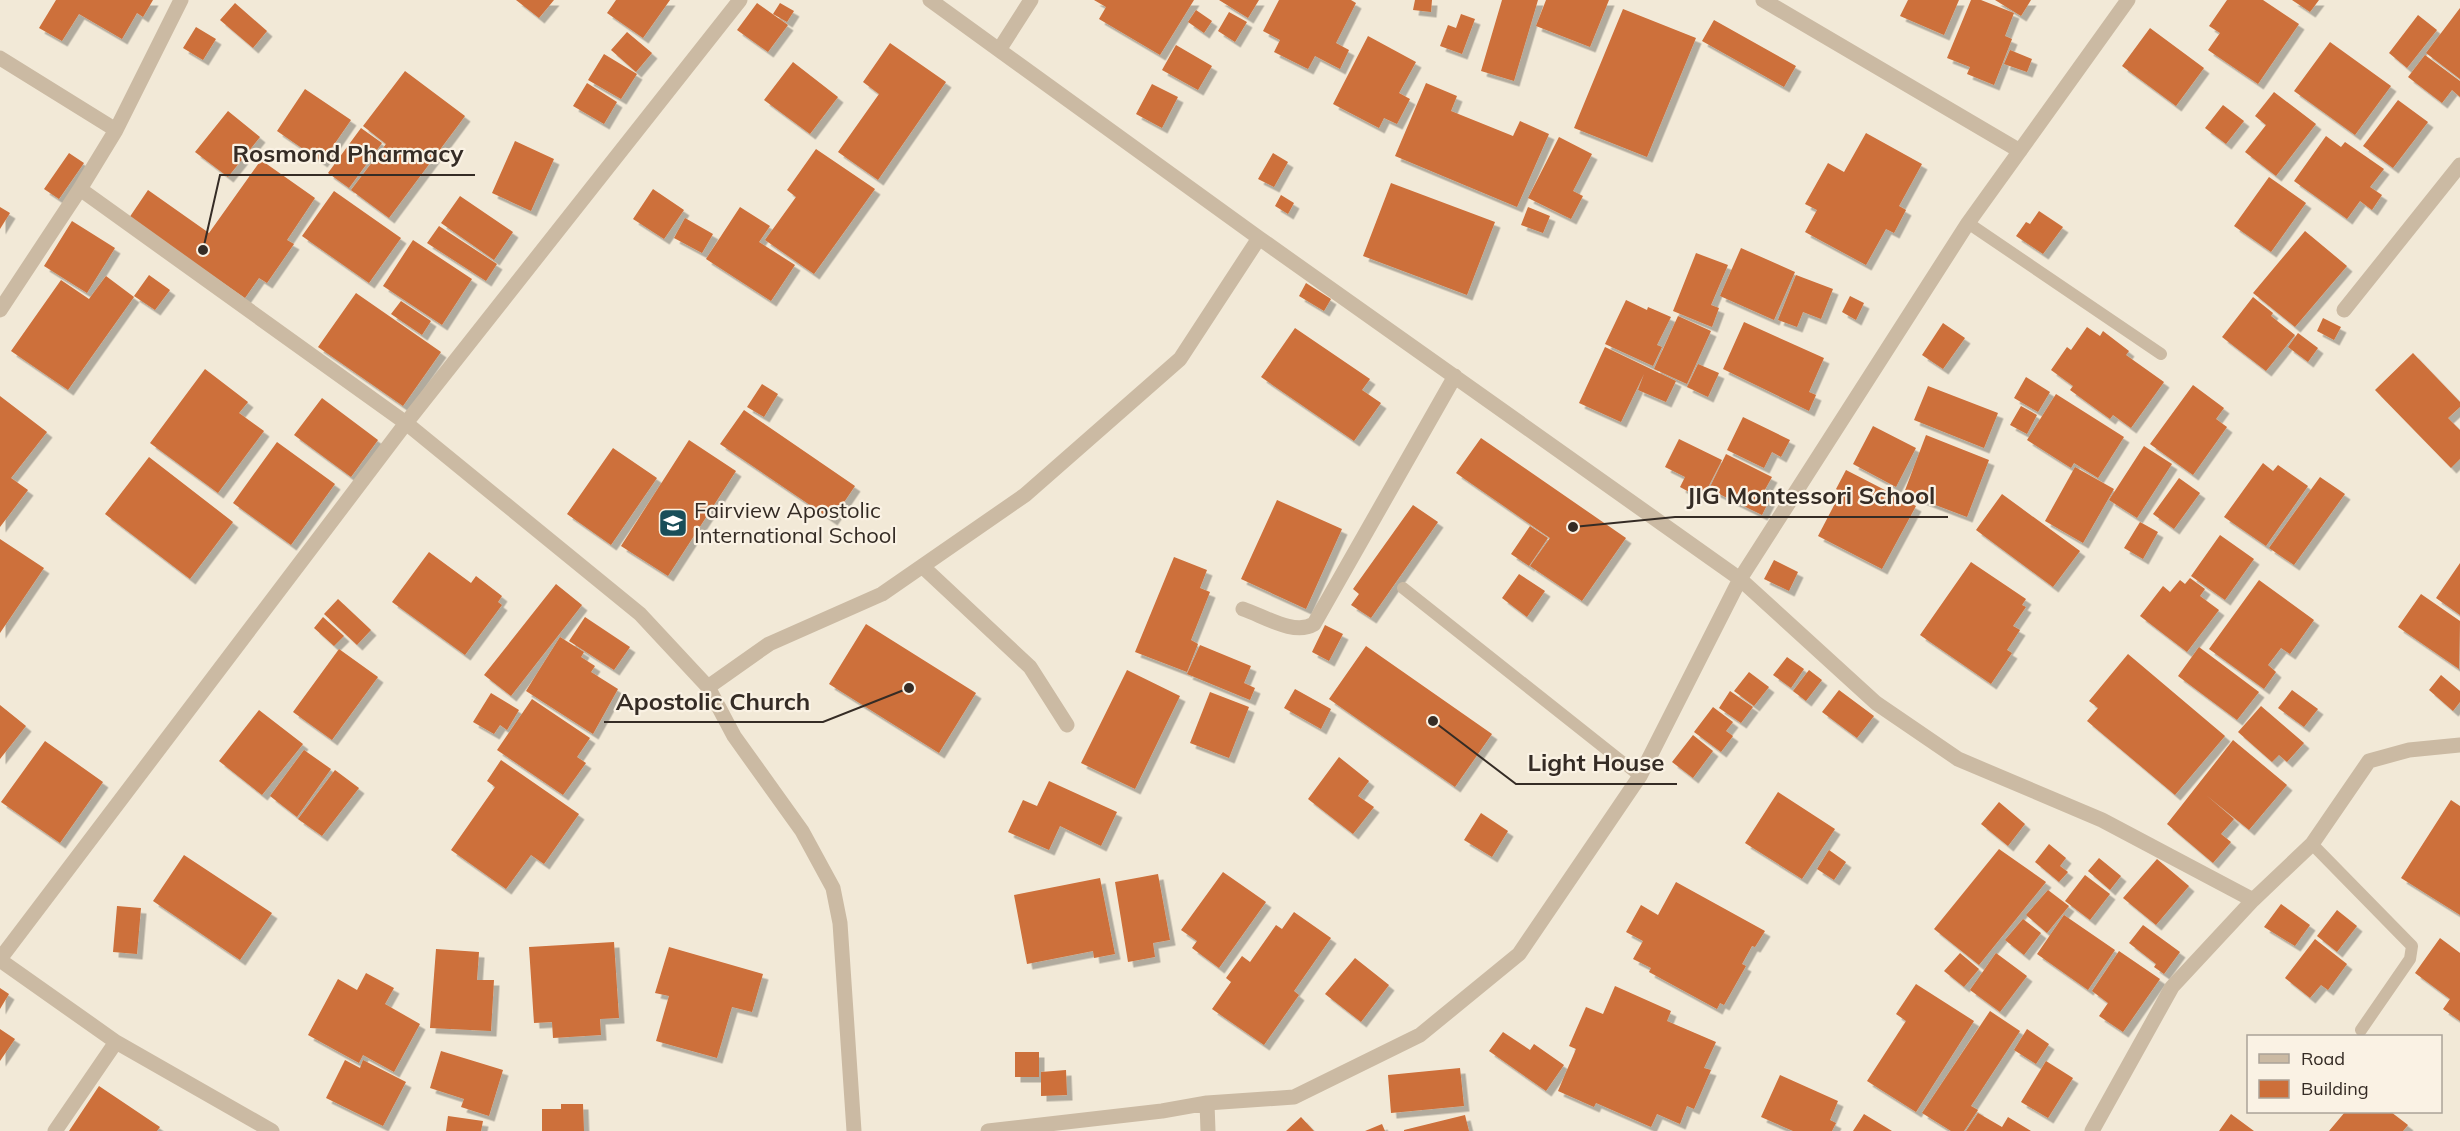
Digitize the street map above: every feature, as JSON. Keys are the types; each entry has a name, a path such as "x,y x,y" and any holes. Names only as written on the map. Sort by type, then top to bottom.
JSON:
{"street":[{"path":"0,310 116,130 181,0"},
{"path":"272,1131 116,1042 0,959 406,423 740,0"},
{"path":"930,0 1740,579 1876,703 1958,759 2102,820 2253,900"},
{"path":"999,50 1031,0"},
{"path":"1762,0 2020,151"},
{"path":"988,1131 1162,1111 1207,1103 1294,1097 1420,1035 1519,954 1640,776 1740,579 1968,223 2128,0"},
{"path":"0,58 116,130"},
{"path":"2344,310 2460,165"},
{"path":"80,189 406,423 640,614 708,687 734,736 802,831 833,888 840,923 854,1131"},
{"path":"708,687 769,644 882,594 1025,495 1180,359 1260,238"},
{"path":"1243,609 1295,628 1305,630 1314,624 1455,376"},
{"path":"922,566 1030,667 1067,725"},
{"path":"2092,1131 2172,987 2253,900 2312,844 2369,761 2409,750 2460,745"},
{"path":"55,1131 116,1042"},
{"path":"1207,1103 1208,1131"}],"lane":[{"path":"1968,223 2162,354"},
{"path":"1403,588 1640,776"},
{"path":"2312,844 2412,946 2410,959 2361,1030"}],"building":[{"path":"56,0 153,0 143,17 137,13 122,39 79,14 62,41 39,28"},
{"path":"516,0 554,0 539,18"},
{"path":"616,0 670,0 643,38 607,13"},
{"path":"1094,0 1194,0 1160,55 1099,19 1106,7"},
{"path":"1219,0 1259,0 1248,18"},
{"path":"1279,0 1351,0 1356,3 1336,43 1349,50 1340,69 1315,56 1308,69 1274,52 1280,40 1263,31"},
{"path":"1415,0 1432,0 1431,12 1413,10"},
{"path":"1502,0 1538,0 1514,81 1481,71"},
{"path":"1546,0 1609,0 1590,47 1536,26"},
{"path":"1908,0 1959,0 1944,35 1900,16"},
{"path":"1971,0 1981,0 2014,13 2005,36 2012,39 1994,85 1967,74 1970,67 1947,58"},
{"path":"1995,0 2031,0 2021,16"},
{"path":"2227,0 2263,0 2299,24 2258,84 2208,50 2220,33 2209,26"},
{"path":"2292,0 2319,0 2310,12"},
{"path":"235,3 267,31 253,48 220,20"},
{"path":"757,3 788,25 768,52 737,30"},
{"path":"780,3 794,11 787,22 773,14"},
{"path":"2460,8 2460,79 2426,53"},
{"path":"1623,9 1696,38 1647,157 1574,128"},
{"path":"1196,10 1212,21 1204,33 1188,22"},
{"path":"1229,12 1247,22 1235,42 1218,31"},
{"path":"1461,14 1475,19 1462,54 1440,46 1448,25 1456,28"},
{"path":"2418,15 2437,30 2407,68 2389,53"},
{"path":"1714,20 1796,66 1784,87 1702,41"},
{"path":"196,27 216,39 203,60 183,48"},
{"path":"2150,28 2204,68 2176,106 2122,66"},
{"path":"627,32 652,53 636,72 611,50"},
{"path":"1368,36 1416,62 1399,93 1410,99 1397,124 1384,118 1379,128 1333,104"},
{"path":"2330,42 2391,86 2355,135 2294,91"},
{"path":"890,43 946,82 878,180 838,152 879,94 863,82"},
{"path":"1176,45 1212,66 1198,90 1162,70"},
{"path":"2010,50 2032,59 2027,72 2004,64"},
{"path":"604,54 637,74 621,99 588,80"},
{"path":"2425,55 2460,81 2460,97 2452,90 2442,103 2408,77"},
{"path":"793,62 838,97 810,134 764,100"},
{"path":"405,71 465,116 389,218 351,190 386,144 363,126"},
{"path":"587,83 617,102 604,124 573,106"},
{"path":"1426,83 1457,96 1451,111 1513,136 1520,121 1549,134 1517,207 1395,156"},
{"path":"1152,84 1178,97 1162,128 1136,114"},
{"path":"305,89 351,120 322,162 277,131"},
{"path":"2274,92 2316,124 2276,176 2245,152 2266,125 2255,116"},
{"path":"2398,100 2428,122 2393,168 2363,146"},
{"path":"2223,105 2244,121 2226,144 2205,128"},
{"path":"228,111 260,137 228,177 195,152"},
{"path":"361,128 382,143 349,188 328,173"},
{"path":"1866,133 1922,164 1899,206 1906,210 1894,233 1886,229 1866,265 1805,232 1817,210 1805,204 1828,163 1844,172"},
{"path":"2326,136 2341,147 2345,142 2384,169 2370,187 2382,195 2372,210 2360,201 2347,219 2294,181"},
{"path":"1559,137 1592,154 1573,191 1583,196 1571,219 1528,198"},
{"path":"515,141 554,159 531,211 492,193"},
{"path":"816,149 875,189 814,274 765,240 796,197 787,190"},
{"path":"69,153 84,163 59,199 44,189"},
{"path":"1273,153 1288,162 1274,187 1258,179"},
{"path":"261,160 315,198 287,240 294,244 267,283 259,278 245,298 129,218 148,190 209,233"},
{"path":"2269,177 2306,203 2271,252 2234,226"},
{"path":"1391,183 1495,222 1467,295 1363,256"},
{"path":"653,189 684,210 664,239 633,219"},
{"path":"334,191 401,238 369,283 302,236"},
{"path":"1281,195 1294,203 1288,214 1275,206"},
{"path":"460,196 513,232 494,260 441,223"},
{"path":"0,207 10,213 0,229"},
{"path":"740,207 770,226 759,242 795,265 771,301 706,259"},
{"path":"1528,207 1550,216 1543,233 1521,225"},
{"path":"2039,211 2063,227 2043,254 2016,236 2026,222 2030,224"},
{"path":"685,218 713,234 702,253 674,238"},
{"path":"72,221 115,248 87,293 44,266"},
{"path":"439,226 497,264 486,281 427,243"},
{"path":"2305,231 2347,266 2295,327 2253,293"},
{"path":"413,240 472,279 442,325 383,286"},
{"path":"1741,248 1795,272 1774,320 1720,296"},
{"path":"1696,253 1728,265 1711,305 1719,308 1712,327 1673,311"},
{"path":"149,275 170,290 155,310 134,296"},
{"path":"1796,275 1833,289 1821,319 1803,312 1797,327 1778,320"},
{"path":"106,276 134,297 68,390 11,351 61,280 89,299"},
{"path":"1306,283 1331,299 1324,311 1299,296"},
{"path":"356,293 441,352 403,406 318,347"},
{"path":"1850,296 1864,303 1856,320 1842,312"},
{"path":"2253,297 2273,313 2271,316 2295,335 2266,371 2222,337"},
{"path":"1626,300 1647,310 1648,307 1671,317 1657,345 1662,347 1653,366 1605,344"},
{"path":"401,301 431,321 422,335 391,314"},
{"path":"1678,316 1711,331 1687,384 1654,369"},
{"path":"2323,318 2341,327 2334,340 2317,331"},
{"path":"1744,322 1824,358 1809,392 1816,395 1809,411 1723,369"},
{"path":"1943,323 1965,338 1943,369 1922,355"},
{"path":"2087,327 2100,336 2103,331 2129,351 2126,355 2164,382 2131,428 2113,415 2110,419 2070,390 2073,386 2051,370 2067,347 2071,350"},
{"path":"1295,328 1370,379 1362,390 1381,403 1354,441 1261,377"},
{"path":"2298,333 2318,348 2308,362 2288,347"},
{"path":"1605,347 1676,381 1666,402 1638,390 1644,374 1621,422 1579,403"},
{"path":"2413,353 2460,402 2460,407 2448,418 2460,430 2460,459 2451,468 2375,390"},
{"path":"1698,364 1719,373 1708,397 1687,387"},
{"path":"205,369 248,402 239,413 264,431 218,493 150,443"},
{"path":"2026,377 2050,392 2038,412 2014,398"},
{"path":"762,384 778,394 764,417 747,407"},
{"path":"2193,385 2224,408 2216,419 2227,427 2193,475 2150,444"},
{"path":"1928,386 1998,413 1984,448 1914,420"},
{"path":"2056,394 2124,437 2098,478 2074,463 2071,468 2027,440"},
{"path":"0,396 47,432 11,478 28,490 0,527"},
{"path":"322,398 378,440 351,477 294,435"},
{"path":"2021,406 2037,415 2027,434 2010,425"},
{"path":"744,410 855,486 832,520 720,444"},
{"path":"1743,417 1790,440 1781,457 1772,452 1764,468 1727,450"},
{"path":"1873,426 1916,448 1896,487 1853,464"},
{"path":"1926,435 1989,460 1967,517 1904,493"},
{"path":"1481,438 1626,538 1582,601 1530,566 1550,538 1456,473"},
{"path":"1679,439 1722,460 1702,499 1680,487 1685,477 1665,467"},
{"path":"689,440 736,471 668,576 621,546"},
{"path":"277,442 335,484 291,545 233,503"},
{"path":"2144,446 2172,464 2137,518 2109,500"},
{"path":"613,448 657,478 611,545 567,514"},
{"path":"1726,454 1772,477 1762,495 1770,499 1762,515 1709,489"},
{"path":"149,457 233,522 190,579 105,514"},
{"path":"2263,463 2273,471 2278,465 2308,486 2266,546 2224,517"},
{"path":"2075,467 2114,489 2083,543 2045,521"},
{"path":"1846,470 1916,506 1882,569 1818,536 1841,492 1836,489"},
{"path":"2320,477 2345,494 2294,565 2269,548"},
{"path":"2179,478 2200,493 2174,529 2153,514"},
{"path":"2002,494 2080,551 2053,587 1976,530"},
{"path":"1277,500 1342,529 1306,609 1241,579"},
{"path":"1413,505 1438,522 1371,618 1351,605 1359,594 1353,589"},
{"path":"2140,522 2158,532 2143,559 2124,548"},
{"path":"1530,526 1548,538 1529,566 1511,554"},
{"path":"2220,535 2254,559 2225,600 2191,576"},
{"path":"0,539 44,568 0,633"},
{"path":"429,552 471,583 476,576 502,596 498,602 502,605 465,655 392,602"},
{"path":"1174,557 1207,570 1200,588 1210,592 1191,640 1198,644 1187,672 1135,652"},
{"path":"1774,560 1798,572 1789,591 1764,579"},
{"path":"1971,562 2026,599 2022,605 2026,607 2013,626 2020,630 2007,650 2012,653 1991,684 1920,635"},
{"path":"2460,563 2460,615 2436,598"},
{"path":"1519,574 1545,591 1527,617 1502,598"},
{"path":"2190,578 2205,589 2200,596 2219,610 2187,652 2140,616 2163,586 2170,592 2180,580 2185,584"},
{"path":"2259,580 2314,620 2290,654 2281,648 2268,665 2276,672 2264,689 2209,649"},
{"path":"556,584 582,605 511,696 484,675"},
{"path":"2421,594 2460,621 2459,669 2398,627"},
{"path":"338,599 371,630 357,645 324,614"},
{"path":"323,617 344,636 334,646 314,628"},
{"path":"585,617 630,647 614,670 569,641"},
{"path":"866,624 976,693 939,753 829,684"},
{"path":"1325,625 1343,634 1329,661 1312,652"},
{"path":"560,637 584,652 581,657 595,666 591,672 618,689 593,734 526,691"},
{"path":"1200,645 1251,666 1244,683 1255,688 1250,700 1187,674"},
{"path":"1366,646 1492,734 1455,787 1329,699"},
{"path":"2199,647 2259,692 2237,720 2178,676"},
{"path":"339,649 378,677 332,740 293,712"},
{"path":"2128,654 2225,736 2175,795 2087,721 2098,708 2089,701"},
{"path":"1787,657 1804,669 1791,688 1773,675"},
{"path":"1127,670 1180,696 1135,789 1081,763"},
{"path":"1809,670 1822,680 1806,701 1793,691"},
{"path":"1749,672 1769,687 1754,706 1734,691"},
{"path":"2441,675 2460,691 2460,702 2453,711 2429,690"},
{"path":"1295,689 1331,709 1321,729 1284,708"},
{"path":"1839,690 1874,716 1857,738 1822,712"},
{"path":"2292,690 2318,709 2304,727 2278,708"},
{"path":"1730,691 1753,707 1741,723 1719,708"},
{"path":"1210,692 1249,707 1229,758 1190,743"},
{"path":"491,693 519,710 507,730 500,725 494,734 473,722"},
{"path":"532,699 590,738 577,757 586,763 563,795 497,750"},
{"path":"0,705 26,726 0,759"},
{"path":"2261,706 2304,743 2287,762 2279,755 2272,762 2238,732"},
{"path":"1713,707 1733,722 1726,731 1733,736 1721,752 1694,732"},
{"path":"259,710 303,744 262,795 219,761"},
{"path":"1693,735 1713,751 1693,778 1672,762"},
{"path":"2233,740 2287,785 2249,830 2206,795 2234,819 2221,834 2231,842 2213,863 2167,824"},
{"path":"45,741 103,782 60,843 1,802"},
{"path":"304,750 331,769 297,817 270,796"},
{"path":"1339,757 1369,781 1358,796 1374,807 1353,834 1308,799"},
{"path":"501,760 579,814 544,864 531,855 506,889 451,850 495,787 487,781"},
{"path":"335,770 359,788 322,836 298,819"},
{"path":"1049,781 1117,812 1101,846 1060,826 1049,850 1008,832 1023,800 1037,806"},
{"path":"1778,792 1835,829 1802,879 1745,843"},
{"path":"2451,800 2460,806 2460,915 2401,878"},
{"path":"1999,802 2025,824 2008,846 1981,824"},
{"path":"1481,813 1508,831 1492,857 1464,840"},
{"path":"2049,844 2066,858 2060,866 2068,872 2059,882 2035,862"},
{"path":"1999,849 2046,882 1979,965 1934,929"},
{"path":"1829,850 1846,862 1834,880 1817,869"},
{"path":"184,855 272,913 240,960 153,901"},
{"path":"2099,858 2121,876 2110,890 2088,871"},
{"path":"2157,859 2189,886 2156,925 2123,898"},
{"path":"1223,872 1266,902 1219,968 1192,948 1197,941 1181,930"},
{"path":"1158,874 1170,940 1153,943 1155,957 1128,962 1115,882"},
{"path":"2085,875 2110,894 2090,920 2065,901"},
{"path":"1100,878 1115,954 1094,958 1093,951 1027,964 1014,895"},
{"path":"1676,882 1765,931 1755,947 1752,946 1742,964 1746,966 1724,1005 1720,1003 1717,1009 1649,972 1651,968 1633,959 1643,941 1626,932 1641,905 1658,915"},
{"path":"2048,890 2069,906 2047,933 2026,915"},
{"path":"2281,904 2310,925 2295,946 2264,927"},
{"path":"117,906 141,908 137,954 113,952"},
{"path":"2337,910 2357,926 2337,952 2317,936"},
{"path":"1294,912 1331,938 1294,991 1299,995 1264,1045 1212,1009 1231,982 1226,978 1242,956 1250,962 1276,925 1282,929"},
{"path":"2064,915 2115,950 2088,990 2037,954"},
{"path":"2023,919 2041,933 2024,955 2005,940"},
{"path":"2143,925 2180,952 2164,974 2154,967 2156,964 2129,943"},
{"path":"2440,938 2460,953 2460,1021 2443,1009 2450,999 2415,973"},
{"path":"2315,939 2347,964 2328,990 2321,985 2310,998 2285,978"},
{"path":"614,942 619,1018 600,1019 601,1035 553,1038 552,1022 534,1023 529,947"},
{"path":"669,947 763,974 752,1012 732,1007 717,1058 656,1041 669,996 655,993"},
{"path":"436,949 479,952 477,980 494,980 491,1031 430,1028"},
{"path":"2119,951 2160,979 2123,1032 2099,1016 2108,1003 2092,991"},
{"path":"1960,953 1979,969 1964,987 1944,971"},
{"path":"1996,953 2027,976 2000,1012 1970,990"},
{"path":"1355,958 1389,985 1361,1022 1325,994"},
{"path":"366,973 394,988 385,1004 420,1024 394,1072 363,1055 359,1063 308,1035 338,979 357,990"},
{"path":"1916,984 1974,1021 1916,1112 1867,1081 1906,1021 1896,1014"},
{"path":"1615,986 1671,1011 1667,1021 1716,1042 1704,1068 1711,1070 1694,1109 1687,1106 1680,1124 1657,1114 1651,1127 1596,1103 1594,1107 1558,1091 1576,1049 1569,1046 1586,1007 1603,1014"},
{"path":"0,988 9,994 0,1009"},
{"path":"1990,1011 2020,1031 1971,1106 1978,1110 1964,1131 1951,1131 1922,1113"},
{"path":"0,1029 15,1039 0,1061"},
{"path":"2027,1029 2049,1044 2036,1064 2014,1050"},
{"path":"1503,1032 1530,1050 1534,1044 1564,1065 1546,1091 1489,1051"},
{"path":"441,1051 503,1070 489,1116 461,1107 464,1099 430,1088"},
{"path":"1015,1052 1039,1052 1039,1077 1015,1077"},
{"path":"345,1060 360,1068 363,1060 406,1082 383,1126 326,1098"},
{"path":"2046,1061 2073,1078 2048,1118 2021,1102"},
{"path":"1460,1068 1464,1106 1391,1113 1388,1075"},
{"path":"1066,1070 1067,1095 1041,1096 1041,1072"},
{"path":"1780,1075 1838,1101 1830,1120 1836,1123 1832,1131 1793,1131 1761,1117"},
{"path":"99,1086 160,1127 157,1131 69,1131"},
{"path":"561,1104 583,1104 584,1131 542,1131 542,1109 561,1109"},
{"path":"1978,1113 2002,1127 2008,1117 2031,1131 1966,1131"},
{"path":"2344,1113 2392,1113 2408,1125 2403,1131 2329,1131"},
{"path":"1864,1114 1892,1131 1853,1131"},
{"path":"2231,1114 2254,1131 2219,1131"},
{"path":"1465,1115 1469,1131 1404,1131 1404,1130"},
{"path":"448,1116 483,1121 481,1131 446,1131"},
{"path":"1301,1117 1314,1131 1286,1131"},
{"path":"1382,1124 1385,1131 1365,1131"}],"place":[{"name":"Rosmond Pharmacy","path":"203,250"},
{"name":"Fairview Apostolic International School","path":"673,523"},
{"name":"JIG Montessori School","path":"1573,527"},
{"name":"Apostolic Church","path":"909,688"},
{"name":"Light House","path":"1433,721"}]}
